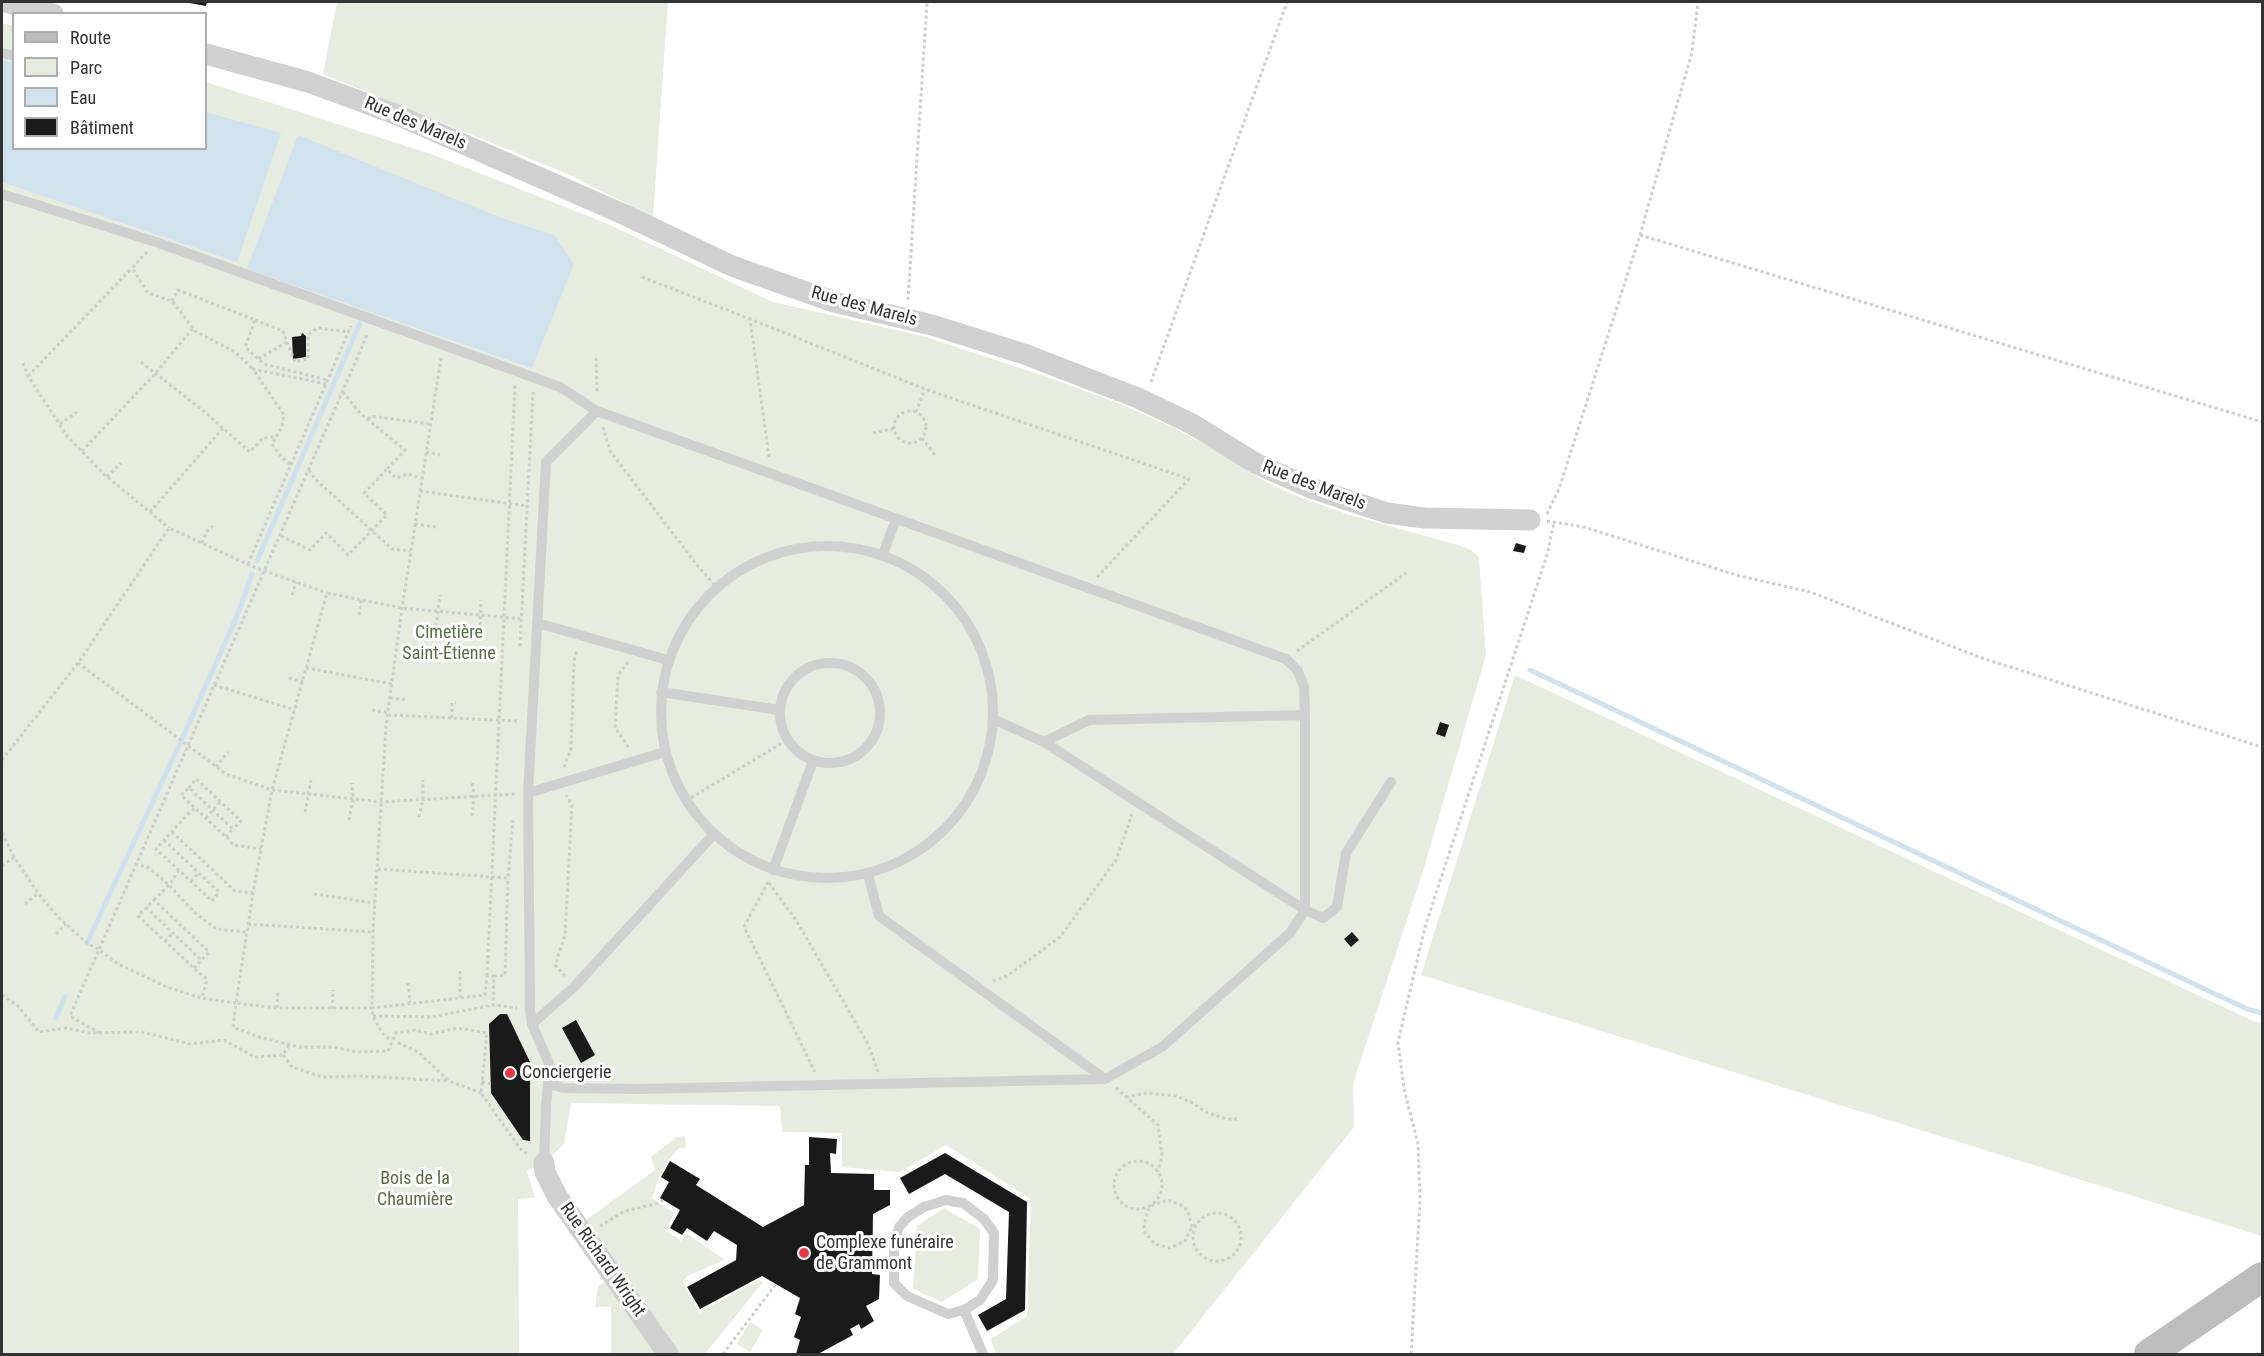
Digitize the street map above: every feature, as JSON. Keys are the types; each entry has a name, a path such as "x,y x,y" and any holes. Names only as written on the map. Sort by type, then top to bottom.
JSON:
{"street":[{"path":"5,2 45,12"},
{"name":"Rue des Marels","path":"207,54 308,82 395,114 622,214 732,266 834,302 932,325 1024,354 1142,400 1192,424 1257,464 1347,501 1387,513 1424,518 1530,519"},
{"name":"Rue Richard Wright","path":"544,1162 545,1172 557,1196 668,1354"},
{"path":"2149,1354 2262,1277"},
{"path":"2169,1354 2262,1297"}],"lane":[{"path":"2,194 156,242 560,387 597,411 1286,659 1299,670 1304,687 1305,714 1305,910 1290,933 1162,1047 1105,1079 639,1089 564,1088 548,1083"},
{"path":"544,1162 550,1066 532,1024 530,1009 528,793 546,462 597,411"},
{"path":"883,554 896,519"},
{"path":"831,545 883,554 930,579 967,619 989,667 995,720 984,772 957,818 917,853 868,874 821,879 774,870 742,855 714,834 686,801 665,752 660,717 661,692 668,660 692,613 717,588 730,576 778,552 831,545"},
{"path":"537,623 668,660"},
{"path":"838,663 852,667 864,675 879,698 881,712 874,739 865,750 847,760 826,764 813,761 794,749 787,740 779,710 782,696 789,683 799,673 811,666 838,663"},
{"path":"661,692 779,710"},
{"path":"1044,742 1089,720 1305,714"},
{"path":"995,720 1044,742 1305,910 1323,918 1337,907 1346,853 1391,782"},
{"path":"528,793 665,752"},
{"path":"774,870 813,761"},
{"path":"532,1024 574,987 714,834"},
{"path":"868,874 879,916 1105,1079"},
{"path":"946,1200 963,1203 984,1219 994,1233 993,1280 980,1299 964,1310 948,1314 932,1309 907,1296 894,1283 894,1242 899,1227 908,1217 924,1207 946,1200"},
{"path":"964,1310 983,1354"}],"path":[{"path":"907,320 927,2"},
{"path":"1142,400 1152,381 1287,2"},
{"path":"1698,2 1692,52 1640,235 1559,489 1543,520 1584,527 1736,575 1810,592 1982,658 2262,747"},
{"path":"1640,235 2262,422"},
{"path":"28,376 156,242"},
{"path":"132,268 148,293 172,301 193,328 235,352 253,369 284,415 282,427 272,444 282,458 290,464"},
{"path":"642,277 926,389 1189,479 1087,588"},
{"path":"172,301 178,290 283,331 295,362 308,359 308,335 317,328 349,332"},
{"path":"248,564 357,315"},
{"path":"750,319 772,474"},
{"path":"100,1033 69,1016 187,745 266,571 373,320"},
{"path":"255,321 245,346 258,359 264,364 327,382"},
{"path":"82,451 155,374 193,328"},
{"path":"258,359 286,342"},
{"path":"389,1038 382,1033 372,1008 373,932 388,714 402,608 444,345"},
{"path":"596,358 597,411 610,451 717,588"},
{"path":"141,362 250,452 263,438 276,437"},
{"path":"23,363 28,376 67,436 107,477 169,528 248,564 327,593 402,608 504,617 537,623"},
{"path":"253,369 327,382"},
{"path":"2,833 14,857 38,893 57,916 87,943 118,964 167,987 202,998 277,1008 372,1008 485,995 516,371"},
{"path":"521,619 532,398 537,379"},
{"path":"916,412 926,389"},
{"path":"280,536 310,550 326,533 348,555 387,514 364,493 405,450 368,419 343,392"},
{"path":"60,424 77,412"},
{"path":"905,412 916,412 924,418 926,423 922,438 913,443 903,441 895,428 895,423 905,412"},
{"path":"368,419 371,416 430,424"},
{"path":"150,512 223,428"},
{"path":"873,433 895,428"},
{"path":"922,438 935,455"},
{"path":"426,452 440,455"},
{"path":"107,477 122,463"},
{"path":"387,469 396,478 407,474 422,478"},
{"path":"309,470 315,479 392,549 411,551"},
{"path":"420,491 527,506"},
{"path":"1411,1354 1420,1200 1418,1144 1404,1089 1398,1042 1425,927 1547,555 1554,522"},
{"path":"415,524 436,527"},
{"path":"202,543 207,531 214,525"},
{"path":"2,760 78,663 169,528"},
{"path":"1286,659 1406,573"},
{"path":"292,595 296,582"},
{"path":"327,593 272,790 246,932 233,1027 299,1047 333,1047 357,1052 388,1051 396,1033 406,1031 415,1030 432,1034 458,1028 487,1033 481,1093"},
{"path":"436,626 440,595"},
{"path":"359,615 361,600"},
{"path":"480,631 481,600"},
{"path":"574,987 555,965 565,936 572,805 559,784 571,749 574,661 581,636"},
{"path":"637,651 618,675 615,728 622,740 639,759"},
{"path":"78,663 226,774 272,790 382,802 528,793"},
{"path":"306,668 392,684"},
{"path":"289,678 303,682"},
{"path":"214,685 295,710"},
{"path":"390,698 407,700"},
{"path":"452,718 452,703 456,703"},
{"path":"372,710 388,714 517,721"},
{"path":"686,801 787,740"},
{"path":"216,767 228,752"},
{"path":"226,837 242,821 196,779 181,795 233,845 261,849"},
{"path":"305,812 311,780"},
{"path":"419,817 423,799 423,780"},
{"path":"472,782 474,796 472,816"},
{"path":"349,820 353,799 352,783"},
{"path":"189,788 233,829"},
{"path":"514,794 514,804"},
{"path":"206,818 220,801"},
{"path":"978,987 1007,976 1060,937 1116,860 1137,802"},
{"path":"164,840 219,892 212,901 156,849 164,840 195,808"},
{"path":"487,976 505,975 508,878 513,815"},
{"path":"172,832 235,891 253,893"},
{"path":"2,866 14,857"},
{"path":"135,864 149,868 169,885 194,912 216,929 246,932"},
{"path":"377,869 508,878"},
{"path":"179,870 169,885 138,916 207,979 202,998"},
{"path":"774,870 744,927 821,1084"},
{"path":"191,881 199,873"},
{"path":"768,882 796,920 868,1044 883,1083"},
{"path":"25,904 38,893"},
{"path":"314,894 375,903"},
{"path":"154,900 209,952 194,968"},
{"path":"146,907 202,960"},
{"path":"56,934 66,924"},
{"path":"248,924 373,932"},
{"path":"165,941 173,933"},
{"path":"184,943 191,935"},
{"path":"460,971 460,998"},
{"path":"493,1005 494,976"},
{"path":"408,983 410,1003"},
{"path":"277,1008 278,990"},
{"path":"332,1009 333,990"},
{"path":"2,995 18,1006 39,1032 66,1028 100,1033 142,1032 190,1044 225,1040 255,1057 283,1055"},
{"path":"374,1016 432,1017 458,1010 493,1005 530,1009"},
{"path":"398,1043 418,1052 449,1081"},
{"path":"283,1055 290,1044"},
{"path":"283,1055 292,1067 322,1077 361,1076 449,1081 481,1093 522,1151 544,1162"},
{"path":"1105,1079 1158,1125 1162,1156 1158,1172 1161,1187 1154,1202"},
{"path":"482,1082 491,1084"},
{"path":"1126,1097 1147,1093 1176,1096 1206,1112 1226,1119 1237,1119"},
{"path":"1158,1172 1146,1162 1130,1162 1118,1171 1114,1186 1119,1200 1132,1208 1168,1200 1183,1206 1188,1212 1191,1227 1189,1234 1178,1246 1170,1248 1155,1244 1145,1233 1144,1225 1148,1210 1160,1202"},
{"path":"587,1241 593,1230 625,1211 663,1200"},
{"path":"1191,1227 1210,1214 1232,1218 1238,1224 1241,1240 1234,1254 1220,1261 1205,1257 1199,1252 1193,1238 1198,1223"},
{"path":"723,1354 776,1284"}],"green space":[{"path":"337,2 668,2 653,217 568,174 323,74"},
{"name":"Cimetière Saint-Étienne","path":"2,23 12,26 12,150 207,150 207,82 431,154 608,224 773,302 926,337 1120,404 1174,428 1219,452 1266,482 1296,496 1350,515 1458,545 1471,550 1479,558 1486,655 1423,871 1353,1085 1354,1127 1173,1354 996,1354 991,1339 1027,1316 1031,1199 946,1145 900,1172 842,1167 842,1133 782,1132 780,1106 571,1103 564,1144 544,1163 527,1171 535,1198 518,1199 519,1354 2,1354"},
{"path":"1515,675 2253,1021 2262,1023 2262,1236 1421,975"},
{"path":"685,1136 686,1148 679,1148 669,1159 659,1177 652,1198 674,1213 666,1231 681,1241 687,1234 725,1260 687,1276 683,1282 699,1313 758,1280 763,1282 705,1354 679,1354 586,1220 655,1170 651,1157 677,1137"},
{"path":"944,1208 980,1229 978,1279 942,1302 913,1289 917,1226"},
{"path":"606,1281 658,1354 611,1354 611,1307 595,1307 598,1286"},
{"path":"750,1322 763,1330 750,1352 737,1344"}],"water":[{"path":"2,60 12,63 12,150 207,150 207,112 281,133 237,262 2,182"},
{"path":"298,135 504,219 554,235 574,264 532,368 247,269"}],"building":[{"path":"184,2 207,2 206,6"},
{"path":"302,333 306,336 306,357 293,359 292,337 301,336"},
{"path":"1516,543 1526,546 1524,553 1513,551"},
{"path":"1440,722 1449,725 1445,737 1436,734"},
{"path":"1352,932 1359,940 1351,947 1344,939"},
{"name":"Conciergerie","path":"500,1014 507,1014 530,1062 530,1141 523,1140 491,1093 489,1024"},
{"path":"576,1020 595,1055 581,1063 562,1028"},
{"name":"Complexe funéraire de Grammont","path":"809,1137 837,1139 836,1154 830,1153 831,1173 874,1174 874,1190 890,1190 890,1205 873,1214 872,1274 880,1275 879,1299 866,1306 874,1321 861,1329 859,1324 850,1329 853,1335 818,1354 796,1354 800,1340 794,1337 801,1317 795,1314 800,1298 762,1276 700,1309 687,1287 736,1260 737,1245 714,1231 707,1241 687,1228 682,1235 670,1228 680,1210 660,1198 669,1182 661,1177 670,1161 700,1179 696,1185 763,1227 804,1205 805,1165 809,1165"},
{"path":"945,1153 1027,1202 1025,1310 987,1331 978,1315 1006,1299 1009,1212 945,1174 909,1194 900,1178"}],"waterway":[{"path":"257,561 360,323"},
{"path":"87,943 237,616 252,574"},
{"path":"1530,670 2247,1009 2262,1013"},
{"path":"56,1018 65,996"}],"place":[{"name":"Conciergerie","path":"510,1073"},
{"name":"Complexe funéraire de Grammont","path":"804,1253"}],"park label":[{"name":"Bois de la Chaumière","path":"415,1189"}]}
